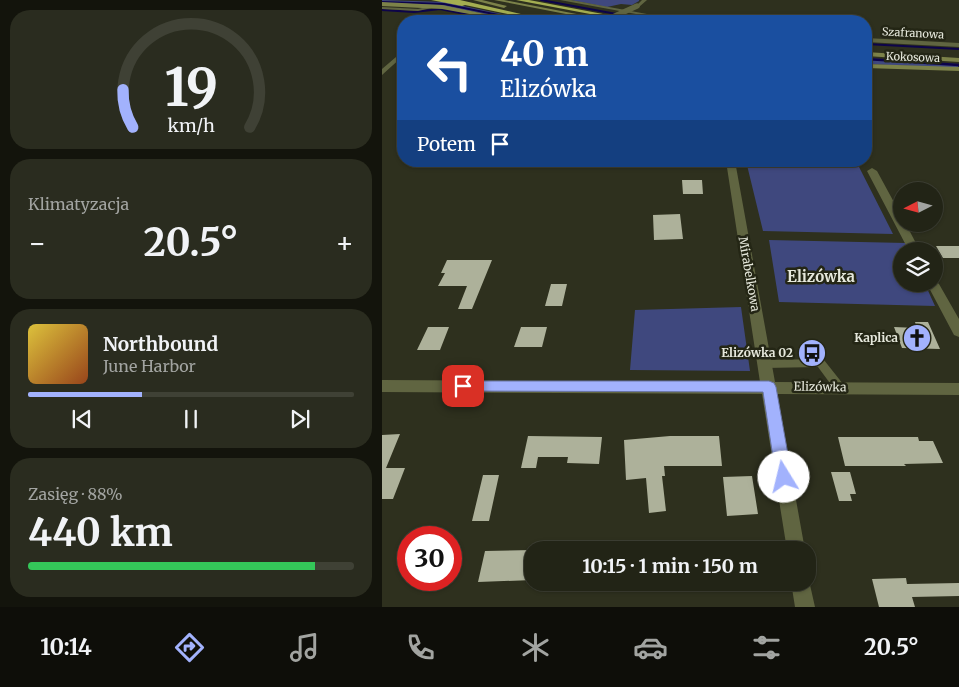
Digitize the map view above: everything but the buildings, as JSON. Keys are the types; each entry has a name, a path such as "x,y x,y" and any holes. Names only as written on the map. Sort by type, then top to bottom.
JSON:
{"highway":[{"path":"452,0 474,2 525,15"},
{"path":"519,0 603,15"},
{"path":"434,3 474,2"}],"main road":[{"path":"496,0 577,15"},
{"path":"474,2 547,15"},
{"path":"382,4 434,3 483,15"},
{"path":"872,50 958,55"},
{"path":"872,54 958,60"},
{"name":"Kokosowa","path":"872,66 958,69"}],"street":[{"path":"562,0 648,15"},
{"path":"617,15 645,0"},
{"name":"Szafranowa","path":"872,40 958,45"},
{"path":"382,73 397,59"},
{"name":"Mirabelkowa","path":"731,167 795,541"},
{"path":"872,171 910,242"},
{"path":"936,292 958,332"},
{"name":"Elizówka","path":"382,386 958,389"},
{"path":"802,591 805,607"}],"lane":[{"path":"382,8 418,10 434,3"},
{"path":"765,364 821,362 839,388"}],"shaded area":[{"path":"382,0 444,2 507,15 490,15 443,6 382,3"},
{"path":"570,0 639,1 632,5 621,4 607,7"},
{"path":"872,58 958,64 958,68 872,64"},
{"path":"747,167 859,167 893,234 763,231"},
{"path":"769,240 893,243 893,292 929,292 935,306 779,302"},
{"path":"741,307 750,371 630,370 635,310"}],"waterway":[{"path":"541,0 622,15"},
{"path":"382,2 444,4 499,15"},
{"path":"382,10 414,12 440,9 470,15"},
{"path":"872,44 959,49"},
{"path":"872,59 959,65"}],"place":[{"name":"Kaplica","path":"917,338"},
{"name":"Elizówka 02","path":"812,353"}],"district":[{"name":"Elizówka","path":"821,277"}],"route":[{"path":"463,386 769,387 784,477"}]}
